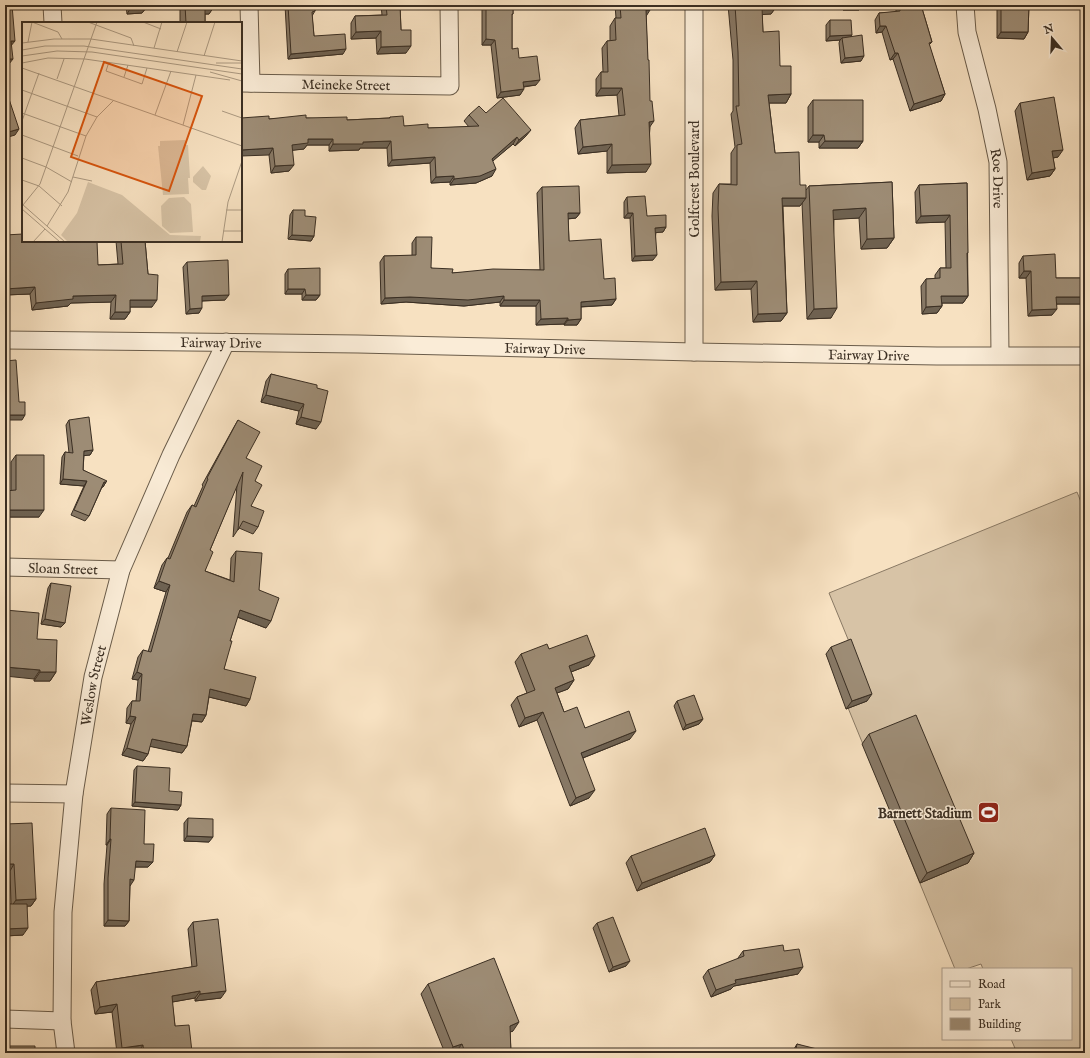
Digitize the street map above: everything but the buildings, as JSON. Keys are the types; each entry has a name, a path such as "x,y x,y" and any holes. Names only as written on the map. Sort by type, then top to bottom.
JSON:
{"street":[{"path":"52,5 53,22"},
{"path":"246,83 249,5"},
{"name":"Meineke Street","path":"246,83 450,86 449,5"},
{"name":"Golfcrest Boulevard","path":"694,5 694,352"},
{"name":"Roe Drive","path":"965,5 967,32 987,109 998,162 1000,355"},
{"name":"Fairway Drive","path":"5,340 226,342 937,356 1085,356"},
{"name":"Weslow Street","path":"66,1053 62,1021 63,912 74,794 93,677 121,570 171,455 226,342"},
{"name":"Sloan Street","path":"5,567 121,570"},
{"path":"5,793 74,794"},
{"path":"5,1020 62,1021"}],"green space":[{"name":"Barnett Stadium","path":"1077,492 1085,512 1085,1053 1017,1053 1011,1040 1072,1040 1072,968 983,968 981,964 969,968 955,968 826,654 850,644 829,593"}],"place":[{"name":"Barnett Stadium","path":"988,813"}]}
